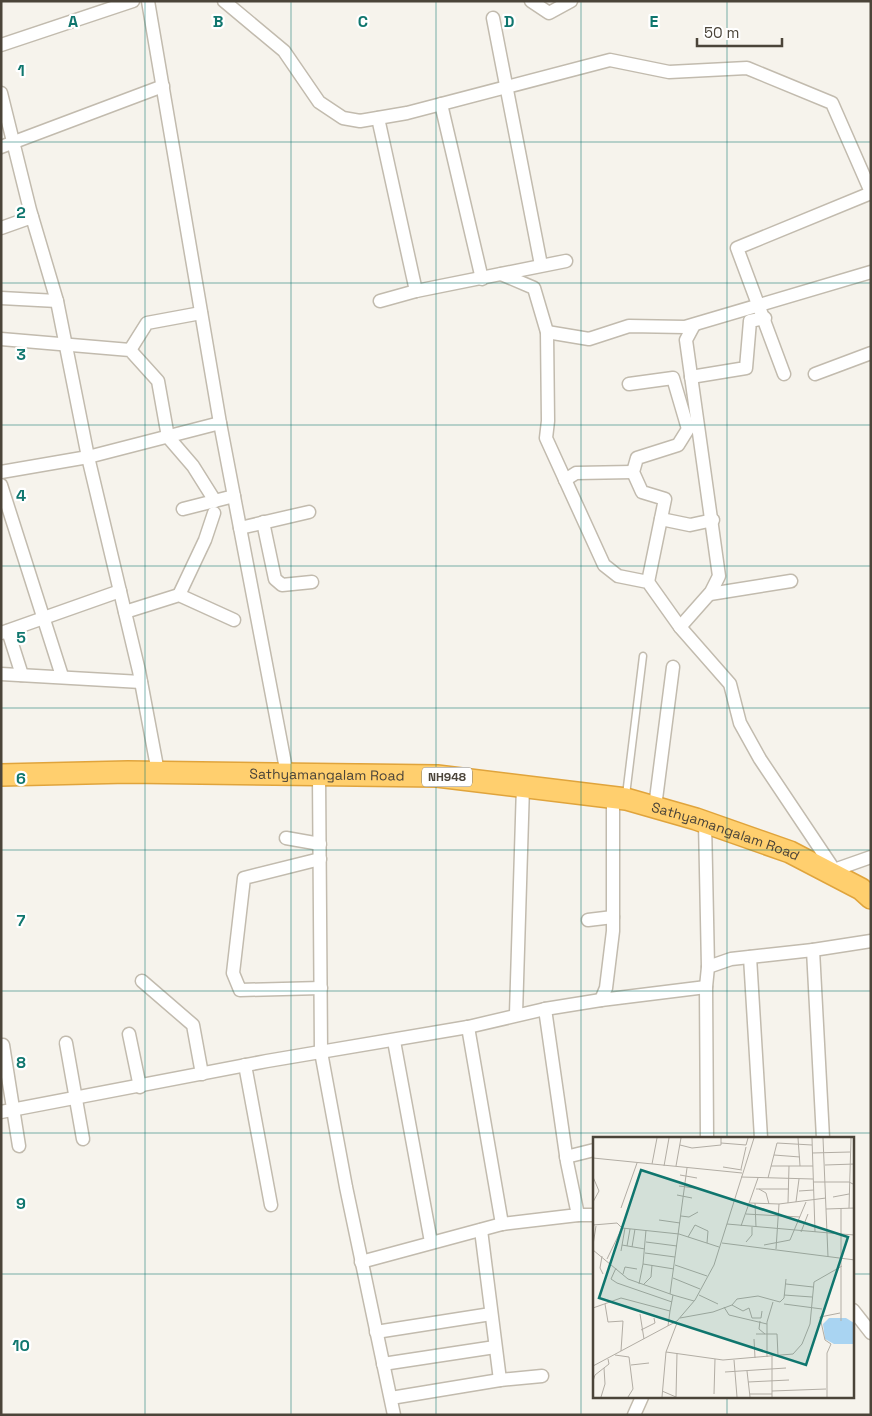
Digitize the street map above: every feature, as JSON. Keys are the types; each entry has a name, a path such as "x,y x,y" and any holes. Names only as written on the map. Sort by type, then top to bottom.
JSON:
{"highway":[{"name":"Sathyamangalam Road","path":"1,775 158,772 438,776 620,798 705,822 790,852 836,873 861,888 871,898"}],"street":[{"path":"1,45 133,1"},
{"path":"148,1 220,423 287,774"},
{"path":"224,1 284,51 319,102 328,110 343,118 360,121 441,104 610,60 669,72 747,68 832,102 871,192 737,248 765,318 784,374"},
{"path":"531,1 549,13 571,1"},
{"path":"493,18 541,264"},
{"path":"7,145 163,86"},
{"path":"1,93 7,145 32,217 57,302 88,457 141,682 158,772"},
{"path":"441,104 482,278"},
{"path":"378,118 416,291"},
{"path":"1,228 32,217"},
{"path":"380,301 416,291 541,264 566,261"},
{"path":"548,332 589,339 629,326 685,327 871,272"},
{"path":"501,274 534,288 548,332 548,421 546,438 604,564 618,576 648,582 680,627 730,684 740,723 760,759 836,873 871,857"},
{"path":"1,298 57,302"},
{"path":"130,350 147,323 201,313"},
{"path":"692,377 746,368 750,321 765,318"},
{"path":"680,627 710,594 719,576 713,520 686,340 694,325"},
{"path":"1,339 130,350 158,381 168,437 193,466 214,507 205,540 179,595"},
{"path":"815,374 871,353"},
{"path":"629,384 673,378 688,429 678,445 637,458 633,472 642,492 665,499 648,582"},
{"path":"1,472 88,457 220,423"},
{"path":"565,480 576,473 633,472"},
{"path":"1,485 62,676"},
{"path":"183,509 214,507 234,496"},
{"path":"240,528 309,512"},
{"path":"661,519 690,526 713,520"},
{"path":"263,522 275,579 282,585 312,582"},
{"path":"710,594 791,581"},
{"path":"22,675 5,632 120,591"},
{"path":"125,612 179,595 234,620"},
{"path":"656,807 673,667"},
{"path":"1,674 141,682"},
{"path":"319,774 321,1052 361,1262 394,1415"},
{"path":"516,1014 524,786"},
{"path":"602,1000 611,959 620,798"},
{"path":"705,822 708,968 706,987 707,1137"},
{"path":"286,838 320,844"},
{"path":"320,859 244,878 233,972 240,990 321,988"},
{"path":"588,920 613,918"},
{"path":"708,968 731,960 871,941"},
{"path":"813,950 822,1137"},
{"path":"750,957 761,1137"},
{"path":"142,981 193,1025 202,1074"},
{"path":"1,1112 140,1087 246,1065 468,1028 516,1014 602,1000 706,987"},
{"path":"545,1009 566,1157 578,1215"},
{"path":"468,1028 502,1224"},
{"path":"129,1034 140,1087"},
{"path":"394,1041 431,1242"},
{"path":"66,1043 83,1139"},
{"path":"3,1045 19,1146"},
{"path":"246,1065 271,1205"},
{"path":"566,1157 593,1150"},
{"path":"361,1262 502,1224 593,1215"},
{"path":"481,1230 500,1380"},
{"path":"854,1311 871,1333"},
{"path":"376,1332 491,1314"},
{"path":"383,1364 496,1347"},
{"path":"391,1398 500,1380 542,1376"},
{"path":"634,1415 642,1398"}],"lane":[{"path":"620,798 643,656"}]}
